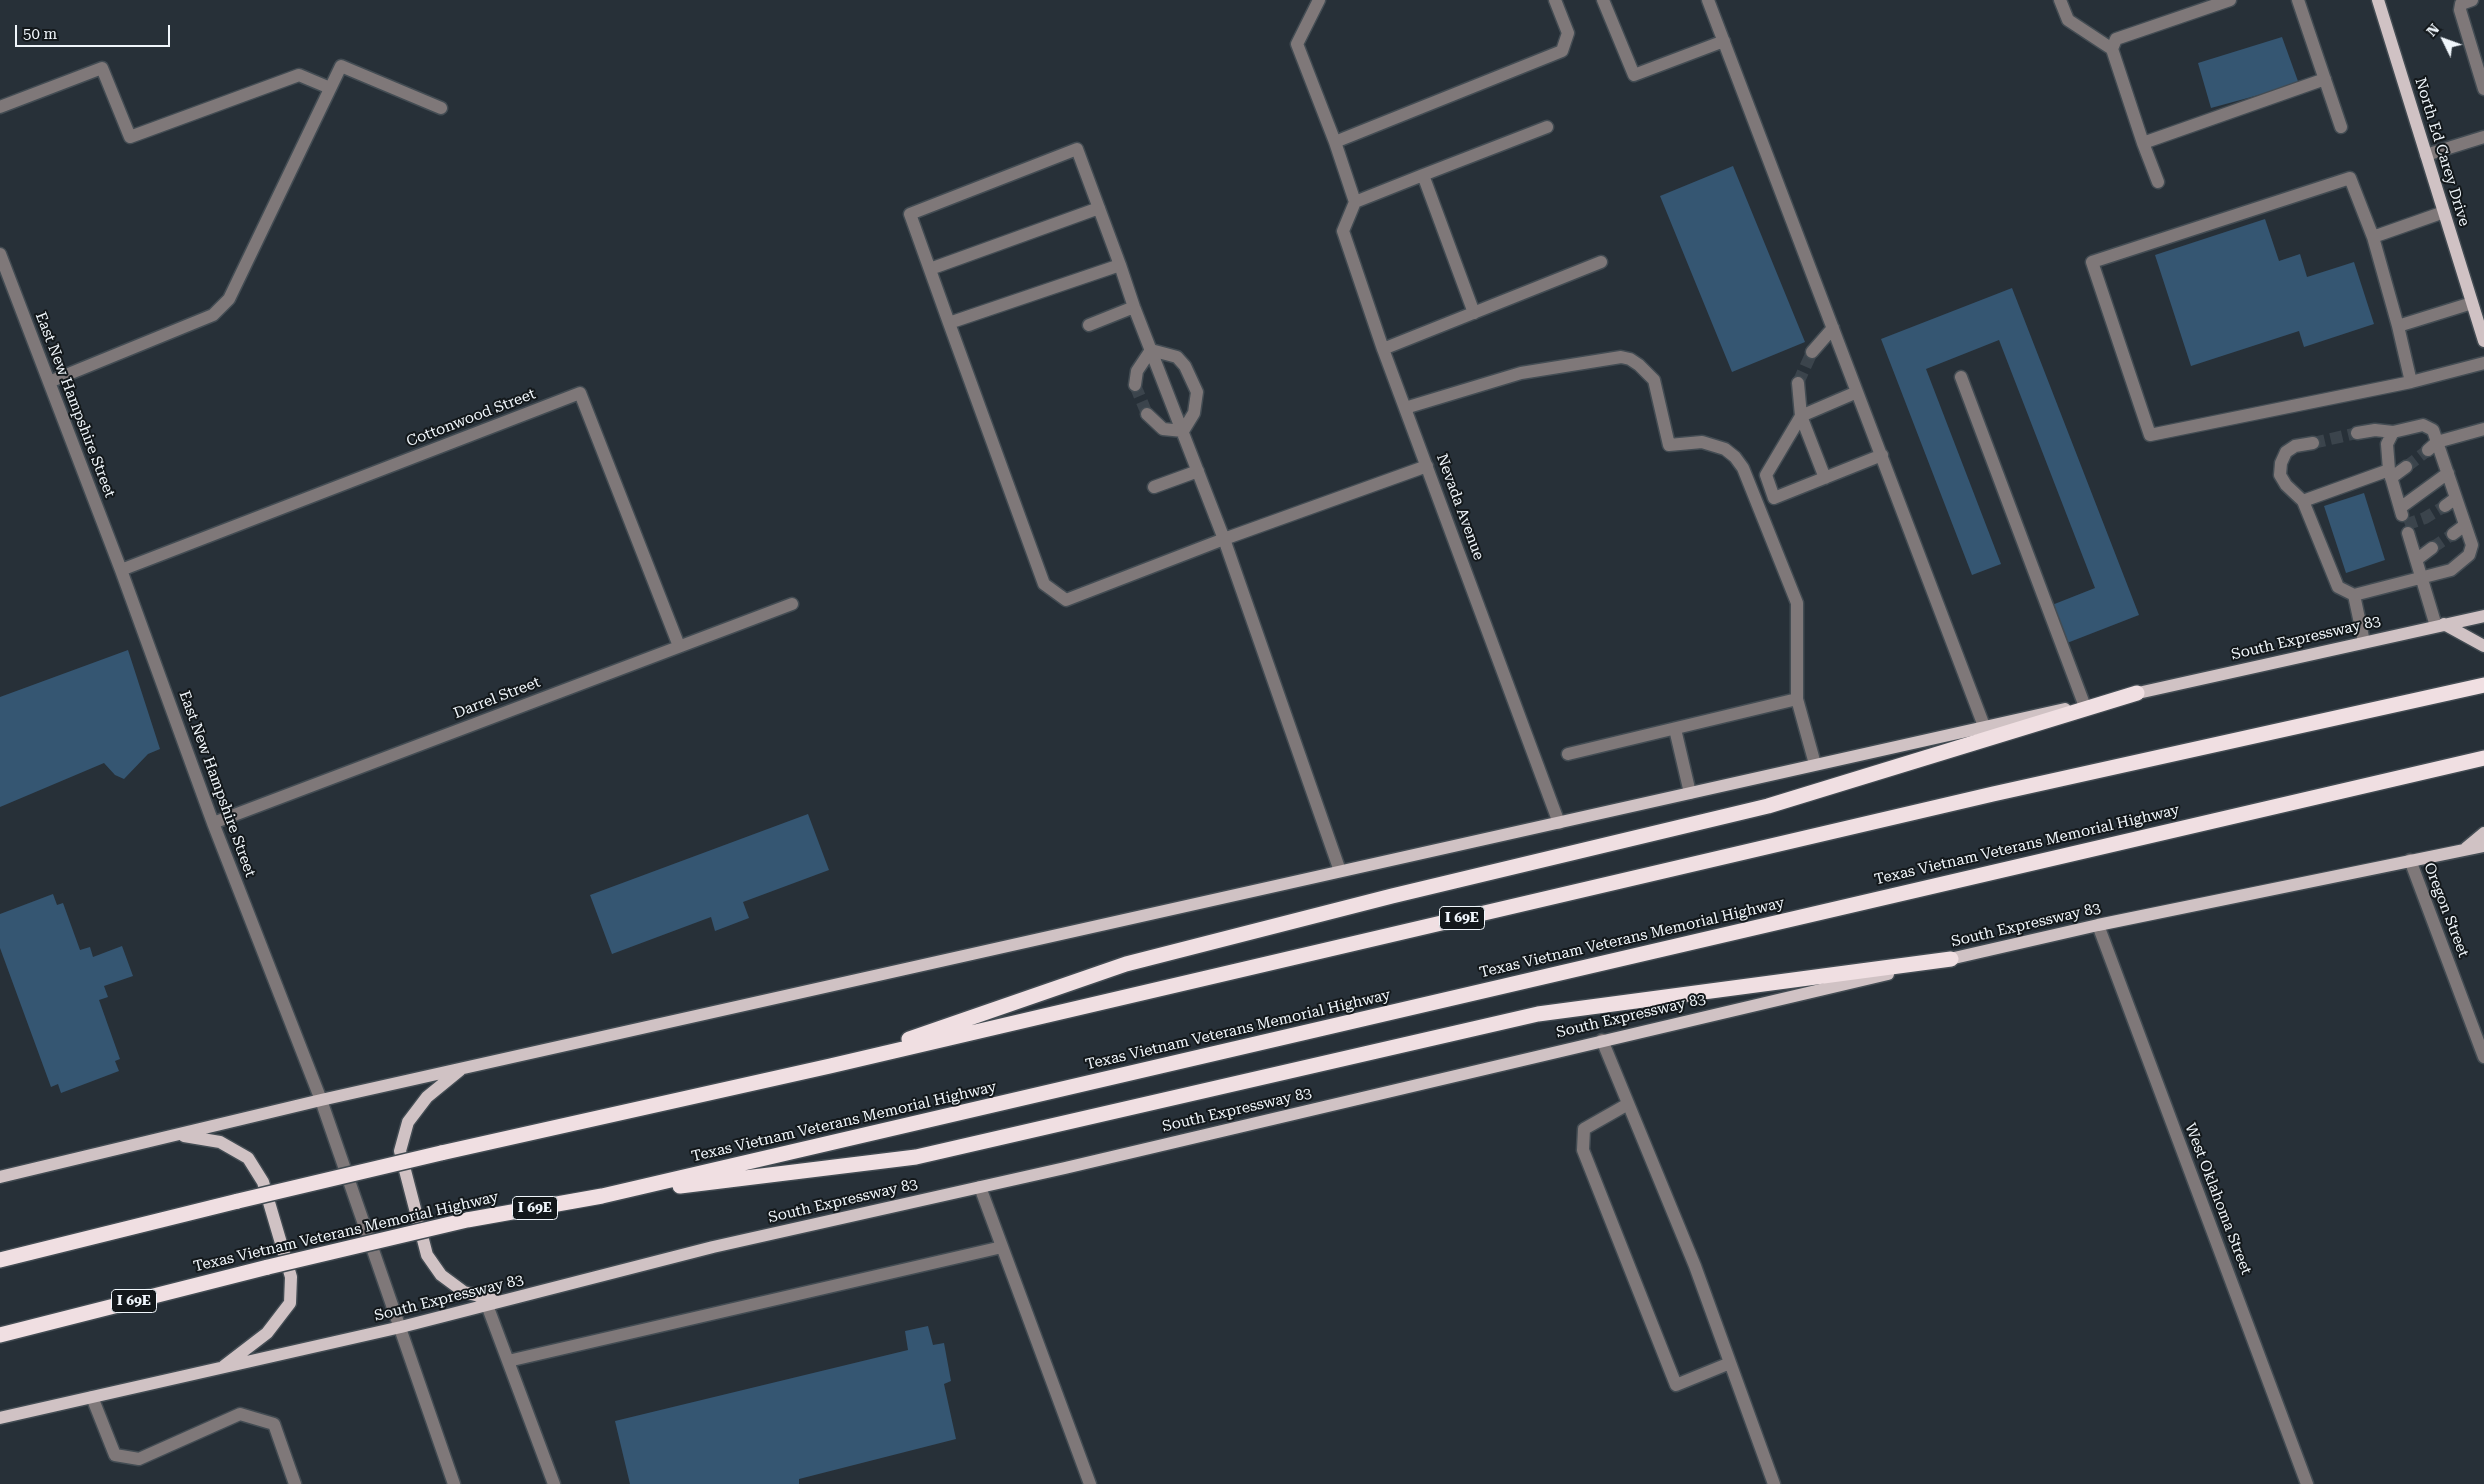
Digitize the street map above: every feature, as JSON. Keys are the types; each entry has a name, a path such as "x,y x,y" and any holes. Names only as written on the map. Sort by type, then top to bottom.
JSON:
{"highway":[{"name":"I 69E","path":"0,1260 441,1153 830,1066 1984,796 2484,686"},
{"path":"830,1066 1126,964 1392,896 1768,806 2137,693"},
{"name":"Texas Vietnam Veterans Memorial Highway","path":"0,1335 268,1267 467,1220 602,1196 2484,758"},
{"path":"602,1196 916,1157 1538,1014 1951,959"}],"main road":[{"name":"North Ed Carey Drive","path":"2378,0 2484,341"},
{"name":"South Expressway 83","path":"0,1177 462,1068 1984,726 2484,616"},
{"path":"2440,625 2484,646"},
{"path":"2464,849 2484,833"},
{"name":"South Expressway 83","path":"0,1418 401,1327 714,1247 980,1187 2098,925 2484,846"},
{"path":"462,1068 427,1096 408,1122 400,1151 427,1254 440,1275 464,1292 493,1303"},
{"path":"176,1134 220,1142 248,1158 263,1182 291,1277 290,1303 267,1334 220,1369"}],"street":[{"path":"1319,0 1297,44 1335,142 1355,202 1547,127"},
{"path":"1335,142 1562,51 1568,33 1555,0"},
{"path":"1603,0 1634,74 1724,41"},
{"path":"1708,0 1984,726"},
{"path":"2060,0 2068,20 2112,49 2158,182"},
{"path":"2112,49 2116,39 2230,0"},
{"path":"2298,0 2341,127"},
{"path":"2472,0 2461,4 2460,10 2484,89"},
{"path":"49,382 214,315 229,299 341,66 441,108"},
{"path":"0,107 102,68 130,137 299,75 330,88"},
{"path":"2143,143 2325,79"},
{"path":"2426,155 2484,137"},
{"path":"1340,872 1224,540 1134,307 1077,149 910,214 1044,584 1066,600 1224,540 1427,466"},
{"path":"1422,175 1474,313"},
{"path":"2411,382 2398,326 2373,237 2350,178 2092,262 2150,435 2411,382 2484,364"},
{"name":"Nevada Avenue","path":"1355,202 1343,231 1383,349 1559,822"},
{"path":"930,269 1099,208"},
{"path":"2373,237 2444,212"},
{"name":"East New Hampshire Street","path":"0,254 121,570 213,823 321,1100 454,1484"},
{"path":"1383,349 1601,262"},
{"path":"949,323 1120,265"},
{"path":"2398,326 2472,303"},
{"path":"1088,325 1134,307"},
{"path":"1812,352 1833,328"},
{"path":"1136,385 1137,371 1151,350"},
{"path":"1151,350 1177,357 1185,366 1197,392 1194,413 1183,431"},
{"path":"1405,408 1521,373 1621,356 1639,365 1654,380 1669,445 1702,442 1724,449 1735,457 1743,468 1796,603 1797,699 1815,764"},
{"path":"1961,377 2084,704"},
{"path":"1798,383 1800,416 1825,478"},
{"path":"1857,392 1800,416 1766,475 1774,498 1882,455"},
{"name":"Cottonwood Street","path":"121,570 580,393 679,646"},
{"path":"1147,414 1163,429 1183,431"},
{"path":"2354,596 2452,570 2469,555 2472,546 2448,473 2433,446 2433,430 2423,425 2393,432 2375,430 2357,433"},
{"path":"2433,446 2484,429"},
{"path":"2393,432 2388,444 2390,474 2401,511 2448,473"},
{"path":"2313,443 2295,446 2286,452 2280,462 2280,475 2303,501 2338,586 2354,596 2364,642"},
{"path":"2303,501 2390,474 2406,467"},
{"path":"1154,487 1198,471"},
{"path":"2444,506 2456,498"},
{"path":"2454,534 2465,525"},
{"path":"2408,533 2421,578 2440,625"},
{"path":"2416,560 2432,548"},
{"name":"Darrel Street","path":"213,823 792,604"},
{"path":"1568,754 1797,699"},
{"path":"1675,729 1690,793"},
{"name":"Oregon Street","path":"2410,860 2484,1057"},
{"name":"West Oklahoma Street","path":"2098,925 2307,1484"},
{"path":"1602,1040 1695,1266 1774,1484"},
{"path":"1628,1104 1584,1129 1583,1150 1676,1385 1730,1363"},
{"path":"980,1187 1090,1484"},
{"path":"508,1361 1002,1246"},
{"path":"493,1303 508,1361 554,1484"},
{"path":"92,1397 115,1455 139,1459 240,1414 274,1424 295,1484"}],"building":[{"path":"2282,37 2299,84 2211,108 2198,63"},
{"path":"1733,166 1805,342 1732,372 1660,196"},
{"path":"2265,219 2279,261 2300,254 2307,277 2354,262 2374,324 2304,347 2299,331 2191,366 2155,255"},
{"path":"2012,288 2139,615 2067,643 2052,605 2095,588 1999,340 1926,369 2001,564 1972,575 1881,339"},
{"path":"2364,493 2385,560 2346,573 2324,506"},
{"path":"128,650 160,749 148,754 124,779 115,775 104,763 0,807 0,697"},
{"path":"808,814 829,870 743,902 749,918 715,931 711,917 612,954 590,895"},
{"path":"53,894 57,905 63,903 80,950 90,947 93,957 122,946 133,976 104,986 108,997 99,1000 120,1059 115,1061 119,1071 61,1093 58,1084 51,1087 0,948 0,914"},
{"path":"928,1326 933,1345 944,1343 951,1381 944,1384 956,1439 799,1479 799,1484 630,1484 615,1421 908,1350 905,1331"}],"tunnel":[{"path":"1798,383 1812,352"},
{"path":"1135,385 1147,414"},
{"path":"2313,443 2357,433"},
{"path":"2406,467 2428,450"},
{"path":"2405,525 2425,518 2445,506"},
{"path":"2432,548 2453,534"}]}
